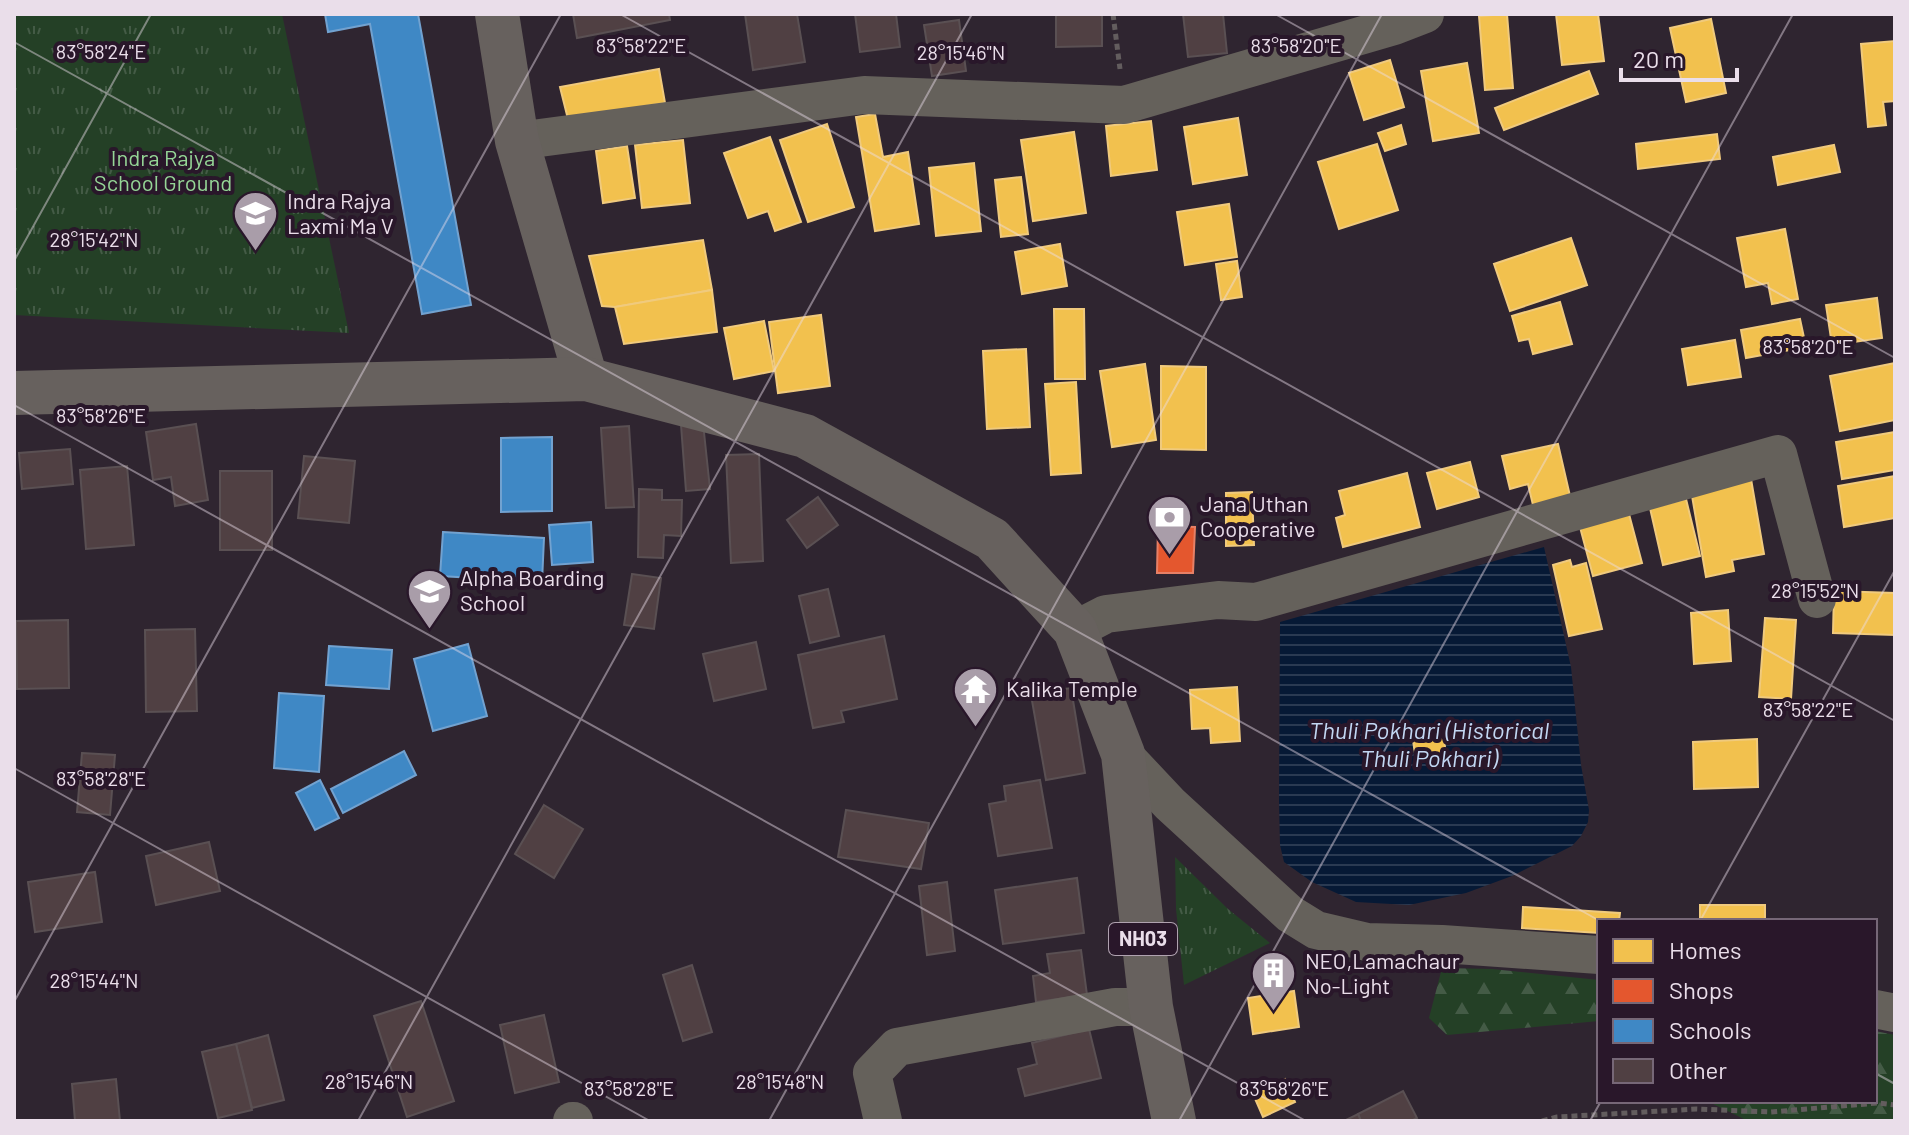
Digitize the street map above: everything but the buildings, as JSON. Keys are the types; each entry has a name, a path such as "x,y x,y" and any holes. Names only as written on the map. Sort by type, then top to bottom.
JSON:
{"main road":[{"path":"497,14 517,141 586,379"},
{"path":"14,393 586,379 805,436 992,539 1075,630 1123,754"},
{"name":"NH03","path":"1123,754 1151,1007 1174,1121"}],"street":[{"path":"517,141 864,95 1124,105 1394,26 1425,14"},
{"path":"1075,630 1106,614 1218,600 1256,602 1778,454 1817,599"},
{"path":"1123,754 1170,804 1290,914 1316,930 1367,942 1597,955"},
{"path":"883,1121 872,1073 897,1047 1115,1007 1151,1007"}],"path":[{"path":"1113,14 1124,105"},
{"path":"1542,1121 1557,1117 1697,1109 1771,1112 1878,1103 1895,1105"}],"green space":[{"name":"Indra Rajya School Ground","path":"14,14 282,14 349,333 14,315"},
{"path":"1175,857 1228,909 1270,943 1184,985 1176,909"},
{"path":"1442,968 1492,969 1597,980 1597,1021 1447,1035 1429,1018"},
{"path":"1877,1031 1895,1035 1895,1121 1748,1121 1711,1103 1877,1103"}],"water":[{"name":"Thuli Pokhari (Historical Thuli Pokhari)","path":"1544,547 1571,667 1589,810 1588,822 1581,836 1572,846 1512,876 1466,893 1409,905 1356,902 1312,882 1284,862 1280,845 1279,801 1280,622"}],"place":[{"name":"Indra Rajya Laxmi Ma V","path":"256,253"},
{"name":"Jana Uthan Cooperative","path":"1169,556"},
{"name":"Alpha Boarding School","path":"429,630"},
{"name":"Kalika Temple","path":"975,728"},
{"name":"NEO,Lamachaur No-Light","path":"1274,1013"}]}
